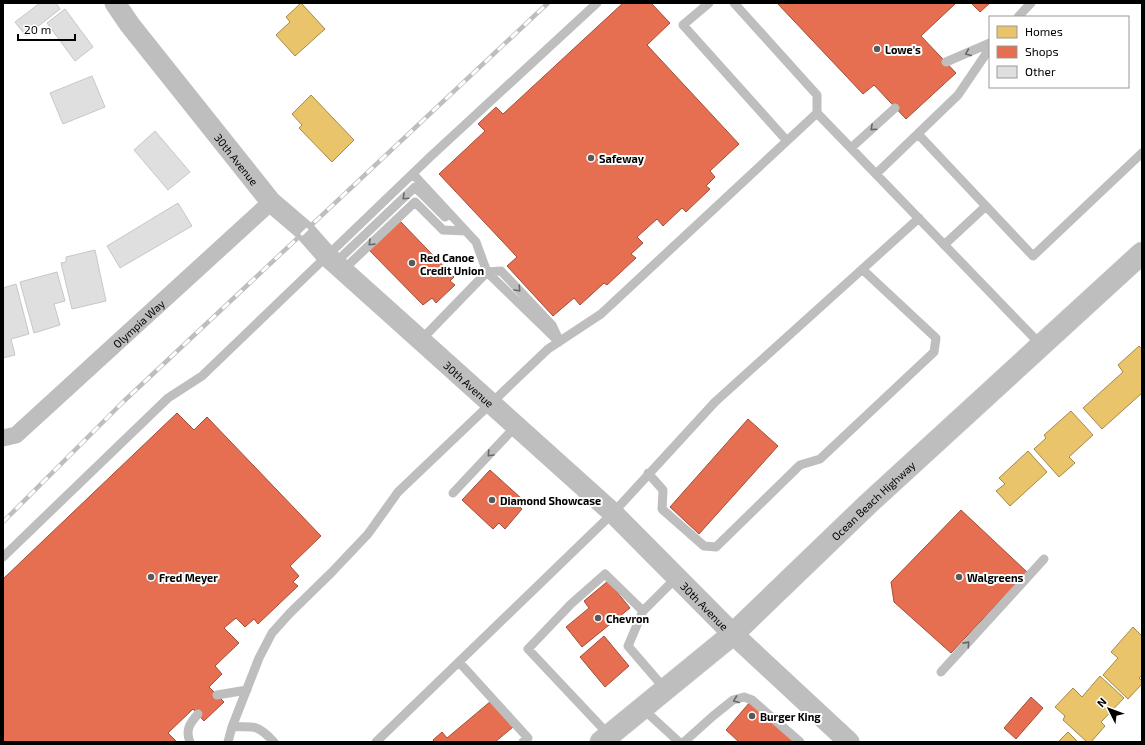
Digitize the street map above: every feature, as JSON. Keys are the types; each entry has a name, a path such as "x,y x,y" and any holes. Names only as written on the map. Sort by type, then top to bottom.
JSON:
{"main road":[{"name":"Ocean Beach Highway","path":"605,739 733,634 868,504 1142,253"}],"street":[{"name":"30th Avenue","path":"115,3 130,25 271,202 306,232 335,263 613,512 733,634 849,742"},
{"name":"Olympia Way","path":"3,438 16,436 271,202"}],"lane":[{"path":"335,263 413,174 597,3"},
{"path":"734,3 817,95 817,112 1041,345"},
{"path":"1019,16 1032,3"},
{"path":"706,4 683,25 787,141"},
{"path":"946,62 989,43"},
{"path":"876,174 958,95 989,49"},
{"path":"851,148 895,108"},
{"path":"228,742 232,727 259,658 272,633 368,534 398,492 548,349 601,314 817,112"},
{"path":"918,134 1033,256 1142,153"},
{"path":"413,174 476,242 487,272 559,342"},
{"path":"335,263 415,187 449,221 466,231"},
{"path":"3,557 168,398 202,376 335,263 415,202 443,230 466,231"},
{"path":"944,245 986,206"},
{"path":"376,742 613,512 715,402 919,218"},
{"path":"648,473 663,490 662,509 704,546 716,547 800,465 820,459 934,352 936,338 862,269"},
{"path":"421,340 487,272"},
{"path":"453,493 516,426"},
{"path":"941,672 1044,559"},
{"path":"605,739 528,650 571,604 605,574 643,610"},
{"path":"665,689 628,646 643,610 677,577"},
{"path":"459,662 528,738 523,742"},
{"path":"217,695 247,690"},
{"path":"684,742 733,700 744,697 752,700 800,742"},
{"path":"642,708 678,742"},
{"path":"190,742 188,738 188,730 190,723 198,714"},
{"path":"232,727 252,726 264,732 274,742"}],"building: Homes":[{"path":"301,3 325,29 295,56 276,35 290,22 286,17"},
{"path":"311,95 354,140 332,162 299,128 302,125 292,114"},
{"path":"1139,346 1142,349 1142,393 1102,429 1083,408 1123,372 1118,365"},
{"path":"1071,411 1093,435 1069,457 1075,463 1059,477 1034,449 1046,438 1044,435"},
{"path":"1028,451 1047,472 1010,506 996,491 1005,484 999,478"},
{"path":"1133,627 1142,636 1142,675 1139,678 1142,681 1142,684 1128,699 1103,675 1118,658 1111,652"},
{"path":"1100,676 1124,698 1101,722 1105,726 1091,742 1087,742 1063,720 1065,716 1055,707 1073,688 1082,697"},
{"path":"1068,732 1078,742 1058,742"}],"building: Shops":[{"name":"Safeway","path":"623,3 651,3 670,23 647,45 739,144 710,171 715,177 706,186 710,189 686,212 682,208 663,226 657,219 637,237 643,243 631,254 636,258 607,285 604,283 580,305 574,298 553,316 507,266 517,257 439,174 485,131 478,124 496,107 503,114"},
{"name":"Lowe's","path":"777,3 956,3 921,36 956,73 906,119 874,85 863,94"},
{"path":"971,3 990,3 980,12"},
{"name":"Red Canoe Credit Union","path":"399,220 454,277 450,281 455,285 436,303 432,298 423,305 369,250"},
{"name":"Fred Meyer","path":"177,413 194,430 207,417 321,536 290,566 299,576 293,582 298,586 258,624 254,619 245,627 236,618 224,628 239,643 215,666 222,674 209,687 224,702 204,721 193,709 168,733 177,742 3,742 3,579"},
{"path":"748,419 778,446 699,534 670,507"},
{"name":"Diamond Showcase","path":"490,470 522,499 517,504 522,509 505,529 499,523 493,529 462,500"},
{"name":"Walgreens","path":"961,510 1027,572 951,653 894,602 891,582"},
{"name":"Chevron","path":"608,581 630,608 582,647 566,627 589,608 584,601"},
{"name":"Chevron","path":"604,636 629,666 605,687 580,657"},
{"path":"1031,697 1043,708 1016,739 1004,728"},
{"path":"491,701 513,727 495,742 435,742 433,740 442,732 447,738"},
{"name":"Burger King","path":"750,702 795,742 739,742 726,730"}],"building: Other":[{"path":"40,3 56,3 60,9 26,36 15,22"},
{"path":"65,9 93,47 75,61 47,23"},
{"path":"92,76 105,107 63,124 50,93"},
{"path":"155,131 190,172 168,190 134,150"},
{"path":"178,203 192,226 120,268 107,246"},
{"path":"95,250 106,301 72,309 61,263 66,262 66,257"},
{"path":"57,272 65,301 54,304 60,325 34,333 20,282"},
{"path":"16,284 29,334 11,339 15,355 3,358 3,288"}],"railway":[{"path":"3,522 123,402 548,3"}],"place":[{"name":"Lowe's","path":"877,49"},
{"name":"Safeway","path":"591,158"},
{"name":"Red Canoe Credit Union","path":"412,263"},
{"name":"Diamond Showcase","path":"492,500"},
{"name":"Fred Meyer","path":"151,577"},
{"name":"Walgreens","path":"959,577"},
{"name":"Chevron","path":"598,618"},
{"name":"Burger King","path":"752,716"}]}
